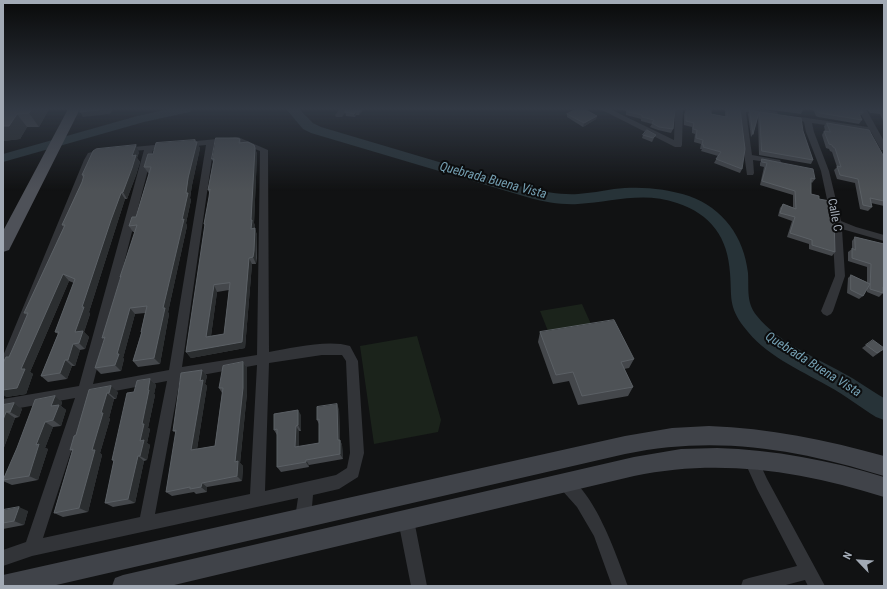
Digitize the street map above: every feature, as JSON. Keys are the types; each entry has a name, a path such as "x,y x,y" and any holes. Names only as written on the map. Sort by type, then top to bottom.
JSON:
{"main road":[{"path":"3,246 59,136"}],"street":[{"path":"661,136 678,145 678,136"},
{"path":"745,136 750,173"},
{"name":"Calle C","path":"811,136 837,223 840,276 827,311"},
{"path":"878,136 884,148"},
{"path":"3,371 91,155 98,152 238,139 264,150 263,359 257,500"},
{"path":"146,523 175,374 210,142"},
{"path":"32,548 84,392 149,148"},
{"path":"748,157 786,164"},
{"path":"837,223 853,230 884,238"},
{"path":"3,405 332,348 346,350 352,361 357,453 353,472 339,482 32,548 3,558"},
{"path":"3,586 591,453 648,441 682,436 735,435 762,439 827,450 884,466"},
{"path":"123,586 167,581 406,520 565,483 658,463 691,458 750,458 826,471 884,487"},
{"path":"750,458 762,484 817,586"},
{"path":"565,483 582,502 600,532 620,586"},
{"path":"303,518 306,489"},
{"path":"406,520 420,586"},
{"path":"749,586 809,571"}],"shaded area":[{"path":"582,304 591,324 548,331 540,311"},
{"path":"417,336 441,420 438,432 374,444 360,346"}],"building":[{"path":"696,136 743,136 745,149 742,169 716,159 721,152 703,147 703,140 696,138"},
{"path":"761,136 805,136 813,160 762,151"},
{"path":"826,136 873,136 884,157 884,201 870,198 872,207 863,205 858,179 840,175 837,166 841,167 835,148 829,144"},
{"path":"216,138 240,139 239,143 248,142 254,145 255,148 251,220 251,229 255,228 254,251 253,257 249,258 242,342 186,352 209,197 210,189 208,190 214,159 212,159","holes":["230,283 224,334 206,337 214,285"]},
{"path":"195,140 195,142 197,142 188,178 186,193 188,193 182,220 184,219 163,308 165,308 154,358 133,361 142,332 147,306 130,308 115,365 95,368 105,337 102,338 137,225 129,226 132,217 136,217 151,167 144,167 148,154 153,154 156,143"},
{"path":"136,145 132,156 136,155 132,168 111,220 82,307 84,307 75,332 83,331 79,343 73,344 68,360 65,360 60,373 41,376 59,332 55,332 75,279 63,274 21,369 25,369 17,388 3,390 3,363 6,357 9,357 17,339 28,313 24,313 65,225 62,225 82,182 84,175 82,175 93,151 96,149"},
{"path":"762,159 813,169 815,179 811,178 811,194 819,196 819,199 830,201 834,219 835,252 812,245 812,240 790,233 795,217 780,213 783,204 796,209 795,191 762,181 767,163 762,162"},
{"path":"855,237 884,244 883,293 870,289 871,264 852,258 852,248 855,250"},
{"path":"851,275 870,284 863,296 851,290"},
{"path":"614,320 634,359 621,362 633,387 582,396 573,372 556,375 540,332"},
{"path":"873,340 884,349 877,353 866,345"},
{"path":"243,362 243,388 235,462 238,461 237,476 202,483 201,487 190,489 190,487 166,492 176,430 173,431 181,373 202,370 200,381 203,380 191,450 215,446 223,388 219,388 223,366"},
{"path":"150,379 142,424 144,424 140,441 144,440 140,456 138,456 128,499 105,503 114,460 112,460 127,393 134,392 137,381"},
{"path":"111,386 109,393 107,393 101,413 103,413 92,450 95,450 79,508 54,513 73,449 70,450 89,390"},
{"path":"55,396 51,406 59,405 53,420 45,422 36,445 39,444 29,476 3,480 35,400"},
{"path":"14,403 10,412 6,412 3,420 3,405"},
{"path":"337,404 340,454 277,467 277,429 274,430 274,414 298,410 298,425 296,426 295,447 319,443 319,419 317,420 317,407"},
{"path":"19,507 14,521 3,523 3,510"}],"waterway":[{"name":"Quebrada Buena Vista","path":"3,158 79,136"},
{"name":"Quebrada Buena Vista","path":"339,136 530,194 576,199 621,193 649,193 671,196 692,203 710,214 717,220 727,233 734,248 738,265 740,304 750,321 760,332 784,351 837,380 884,410"}]}
